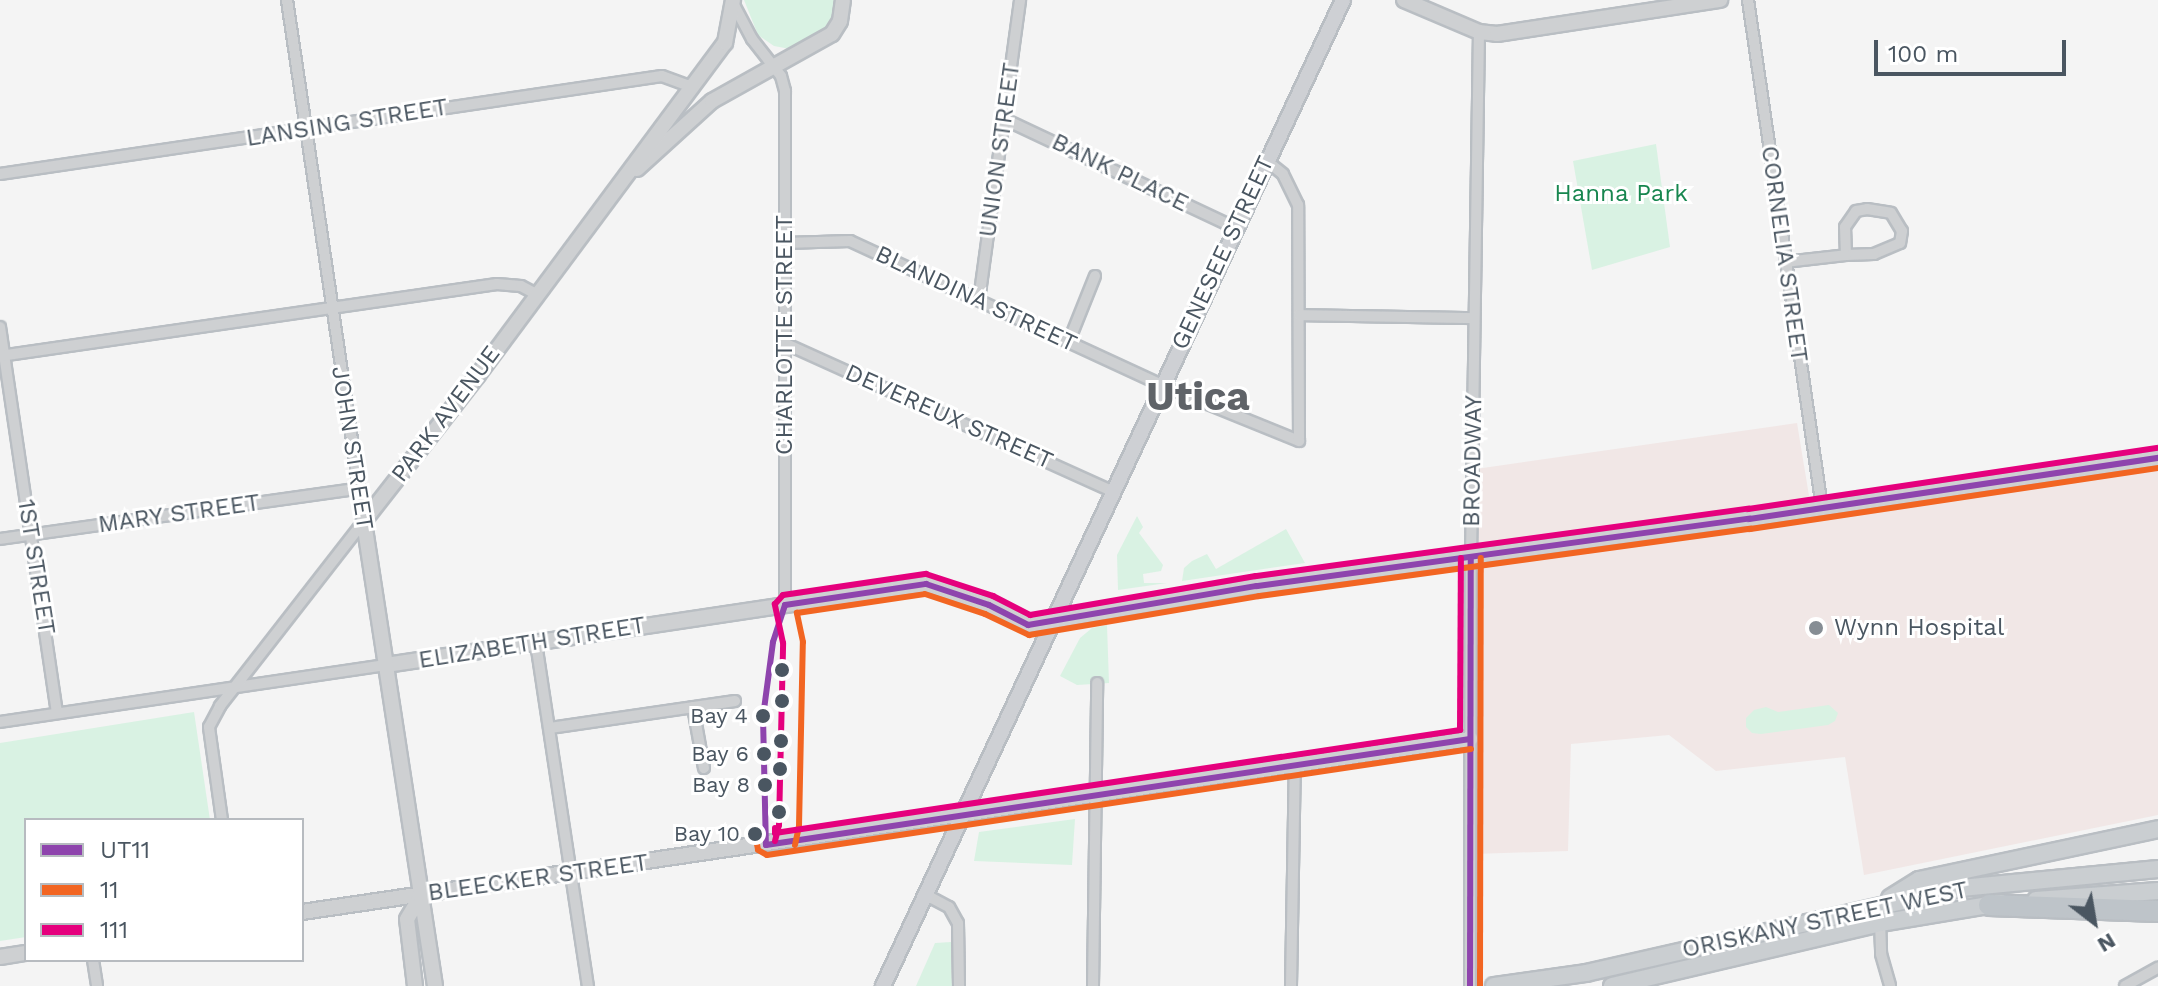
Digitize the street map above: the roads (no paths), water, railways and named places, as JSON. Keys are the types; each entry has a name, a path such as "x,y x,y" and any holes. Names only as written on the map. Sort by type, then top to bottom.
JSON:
{"highway":[{"path":"1989,905 2158,911"}],"main road":[{"name":"GENESEE STREET","path":"883,986 1343,0"},
{"path":"1881,904 1919,880 2158,829"},
{"name":"ORISKANY STREET WEST","path":"1494,986 1586,973 1961,888 2158,869"},
{"name":"ORISKANY STREET WEST","path":"1612,986 1880,923 1989,905 2158,891"}],"street":[{"name":"JOHN STREET","path":"287,0 435,986"},
{"name":"PARK AVENUE","path":"624,180 712,101 832,34 840,21 843,0"},
{"name":"UNION STREET","path":"979,300 1020,0"},
{"path":"1404,0 1479,32 1497,34 1720,0"},
{"name":"CORNELIA STREET","path":"1748,0 1822,507"},
{"name":"PARK AVENUE","path":"222,818 209,727 236,686 624,180 650,140 725,43 733,2"},
{"path":"733,2 752,39 775,67"},
{"name":"BROADWAY","path":"1470,986 1471,558 1479,32"},
{"name":"CHARLOTTE STREET","path":"775,67 785,91 785,605"},
{"name":"LANSING STREET","path":"0,174 662,76 692,87"},
{"name":"BANK PLACE","path":"1004,119 1236,228"},
{"path":"1267,161 1283,174 1298,205 1299,315 1474,318"},
{"path":"1785,262 1874,254 1900,243 1902,231 1898,222 1891,213 1867,209 1856,211 1845,227 1846,255"},
{"name":"BLANDINA STREET","path":"785,243 850,241 1161,385 1299,441 1299,315"},
{"path":"1069,341 1095,276"},
{"path":"2,356 497,284 521,286 536,294"},
{"name":"1ST STREET","path":"0,327 57,713"},
{"name":"DEVEREUX STREET","path":"784,343 1114,492"},
{"name":"ELIZABETH STREET","path":"0,722 926,584 989,605 1028,625 1056,617 2158,458"},
{"name":"MARY STREET","path":"0,539 358,489"},
{"path":"536,643 588,986"},
{"path":"1093,986 1097,683"},
{"path":"550,728 735,701"},
{"path":"693,707 704,768"},
{"name":"BLEECKER STREET","path":"304,912 1470,739"},
{"path":"1291,986 1295,763"},
{"path":"926,895 949,907 958,923 959,986"},
{"name":"JOHN STREET","path":"415,986 407,919 421,896"},
{"path":"1881,904 1881,954 1890,986"},
{"path":"0,957 24,953"},
{"path":"93,962 97,986"},
{"path":"2125,986 2158,968"}],"place":[{"name":"Wynn Hospital","path":"1816,628"},
{"name":"Bay 4","path":"763,716"},
{"name":"Bay 6","path":"764,754"},
{"name":"Bay 8","path":"765,785"},
{"name":"Bay 10","path":"755,834"}],"district":[{"name":"Utica","path":"1198,397"}],"park label":[{"name":"Hanna Park","path":"1621,194"}]}
